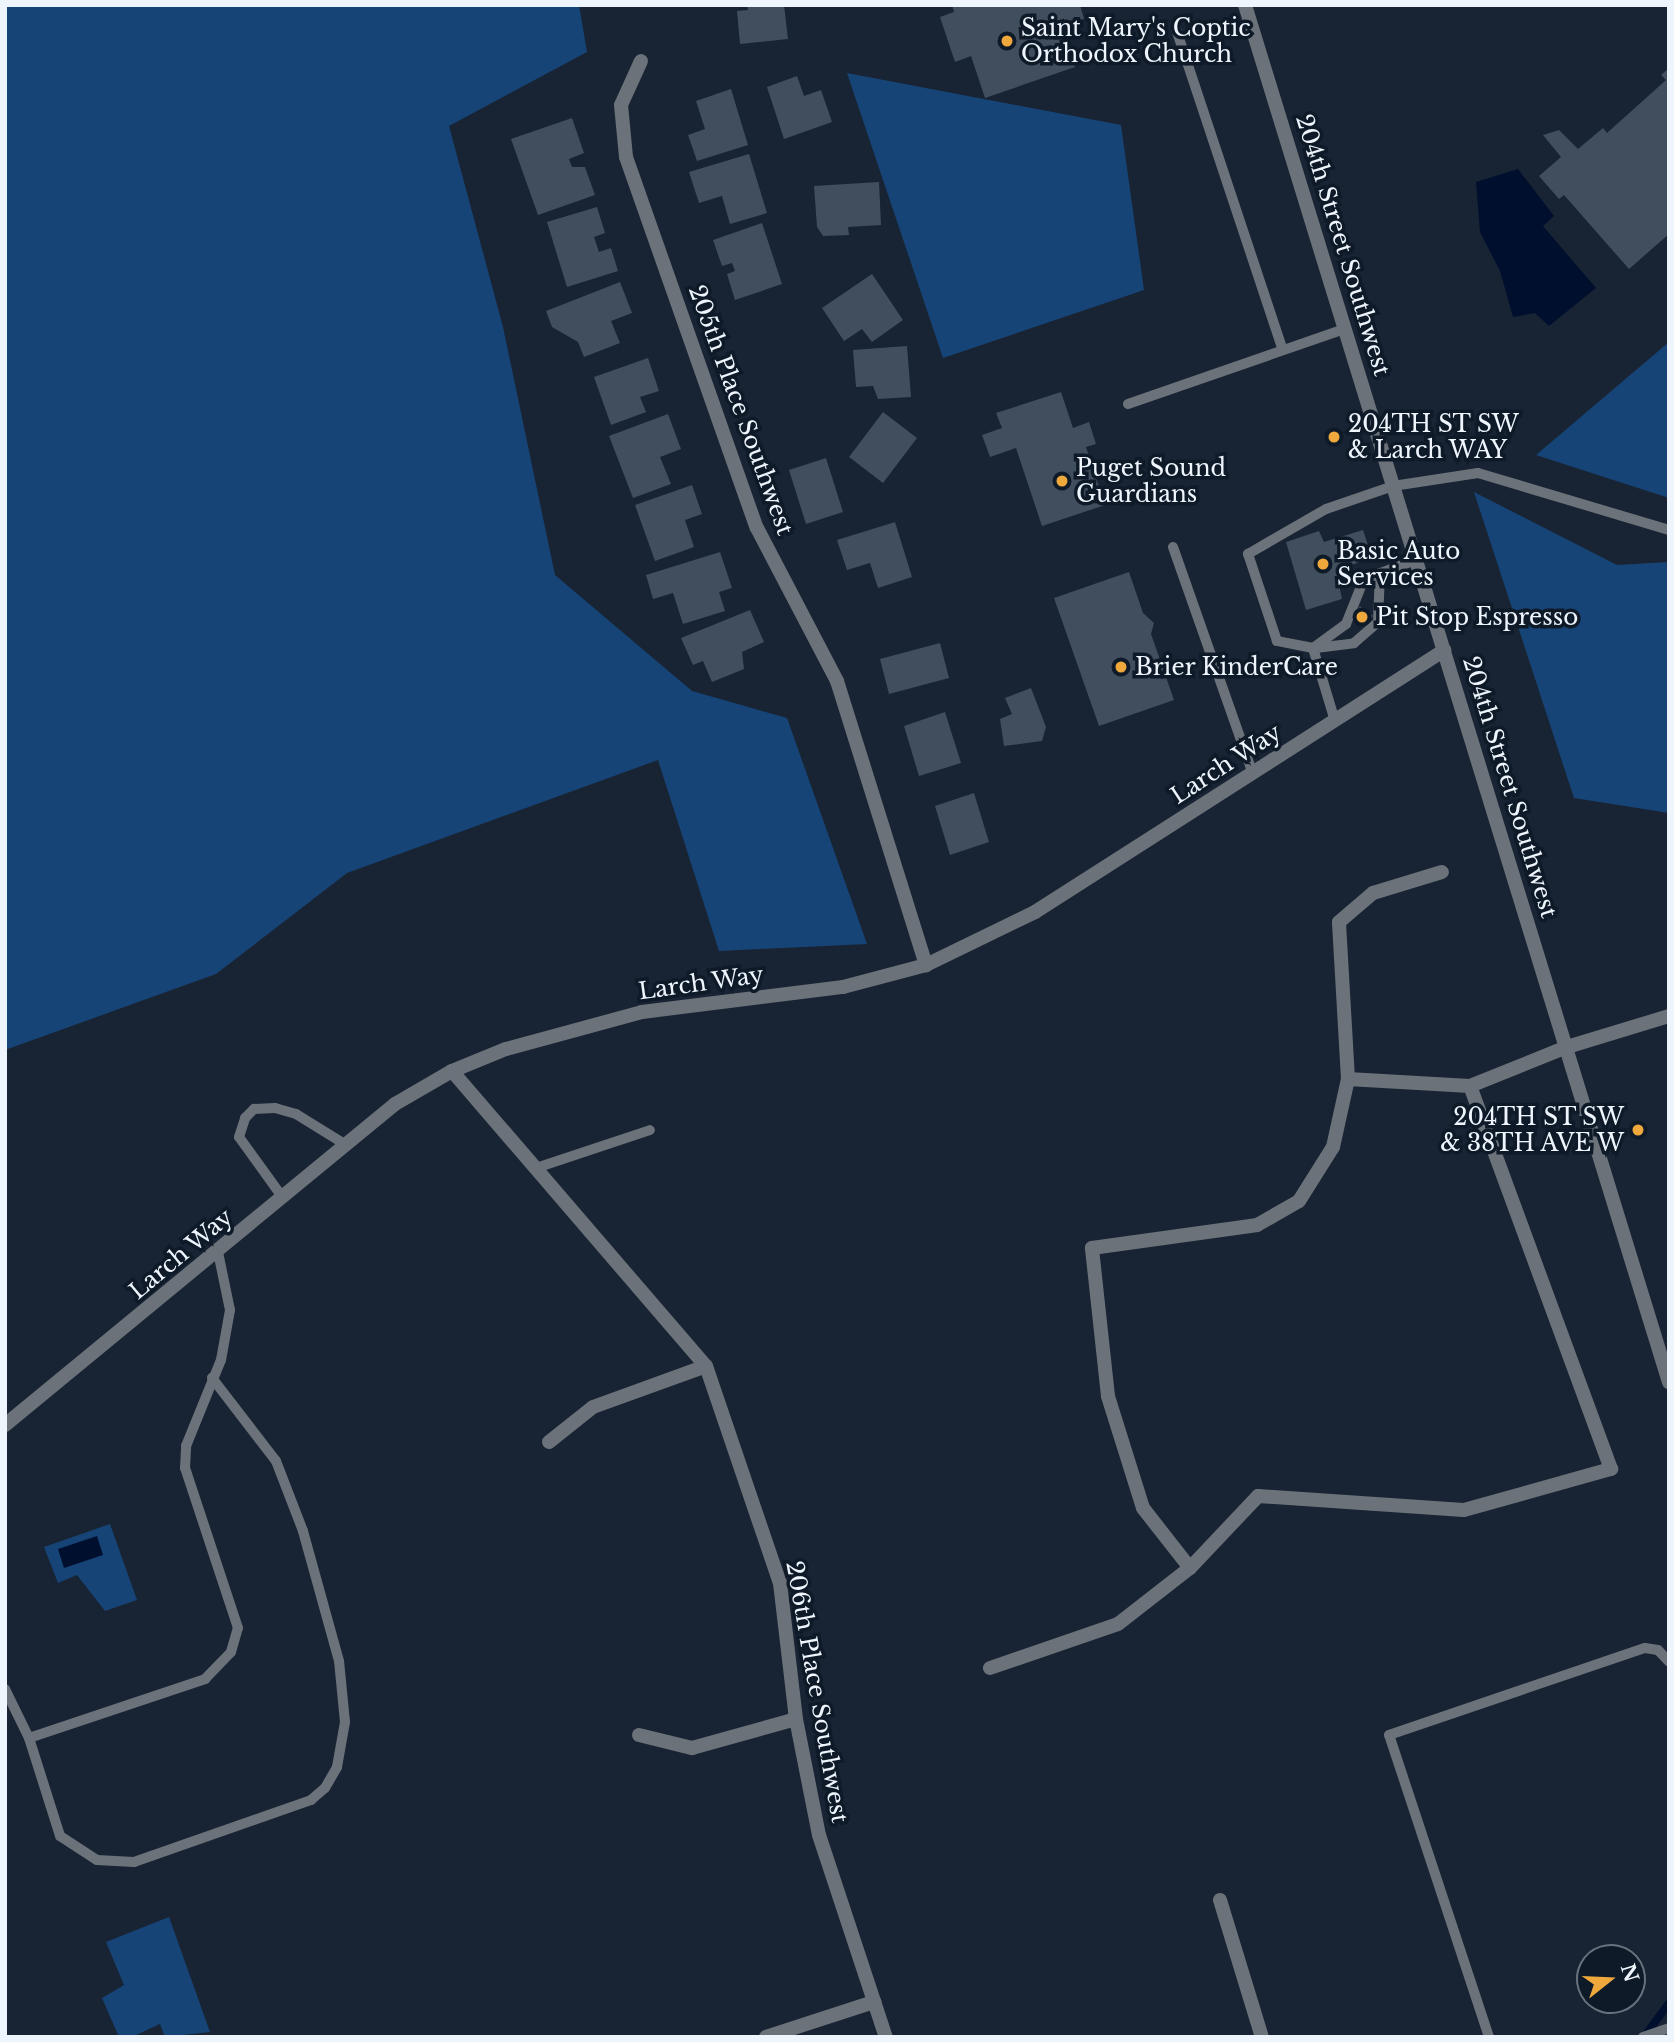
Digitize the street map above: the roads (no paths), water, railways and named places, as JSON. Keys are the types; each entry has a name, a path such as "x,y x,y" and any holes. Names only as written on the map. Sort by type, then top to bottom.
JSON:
{"street":[{"name":"204th Street Southwest","path":"1245,5 1669,1382"},
{"name":"205th Place Southwest","path":"641,61 621,105 626,157 757,528 837,681 926,965"},
{"name":"Larch Way","path":"5,1425 396,1104 452,1071 506,1049 642,1012 843,987 926,965 1035,912 1444,650"},
{"path":"1190,1568 1143,1508 1112,1409 1092,1248 1257,1224 1299,1201 1333,1147 1348,1079 1339,922 1373,893 1442,872"},
{"path":"1348,1079 1470,1086 1567,1047 1669,1016"},
{"name":"206th Place Southwest","path":"452,1071 706,1366 780,1583 796,1719 819,1835 886,2037"},
{"path":"990,1668 1118,1624 1190,1568 1258,1496 1464,1510 1611,1469 1470,1086"},
{"path":"549,1442 593,1407 706,1366"},
{"path":"639,1735 692,1748 796,1719"},
{"path":"1220,1900 1262,2037"},
{"path":"766,2037 874,2002"}],"lane":[{"path":"1176,29 1283,350"},
{"path":"1128,404 1344,329"},
{"path":"1380,573 1378,622 1354,643 1313,648 1277,641 1248,554 1326,509 1393,486 1478,473 1669,530"},
{"path":"1173,548 1253,774"},
{"path":"1313,648 1346,624 1364,579 1416,560"},
{"path":"1313,648 1335,721"},
{"path":"284,1198 239,1137 245,1118 254,1110 275,1108 296,1114 346,1145"},
{"path":"536,1168 650,1130"},
{"path":"29,1738 205,1679 231,1652 239,1628 185,1468 186,1446 221,1360 230,1310 218,1252"},
{"path":"5,1689 29,1738 60,1836 97,1860 116,1864 134,1862 311,1800 325,1788 337,1767 345,1722 339,1661 303,1531 276,1461 212,1378"},
{"path":"1489,2037 1389,1735 1645,1648 1658,1650 1669,1662"},
{"path":"1643,2037 1669,2028"}],"waterway":[{"path":"1644,2037 1669,2003"}],"place":[{"name":"Saint Mary's Coptic Orthodox Church","path":"1007,41"},
{"name":"204TH ST SW & Larch WAY","path":"1334,437"},
{"name":"Puget Sound Guardians","path":"1062,481"},
{"name":"Basic Auto Services","path":"1323,564"},
{"name":"Pit Stop Espresso","path":"1362,617"},
{"name":"Brier KinderCare","path":"1121,667"},
{"name":"204TH ST SW & 38TH AVE W","path":"1638,1130"}]}
